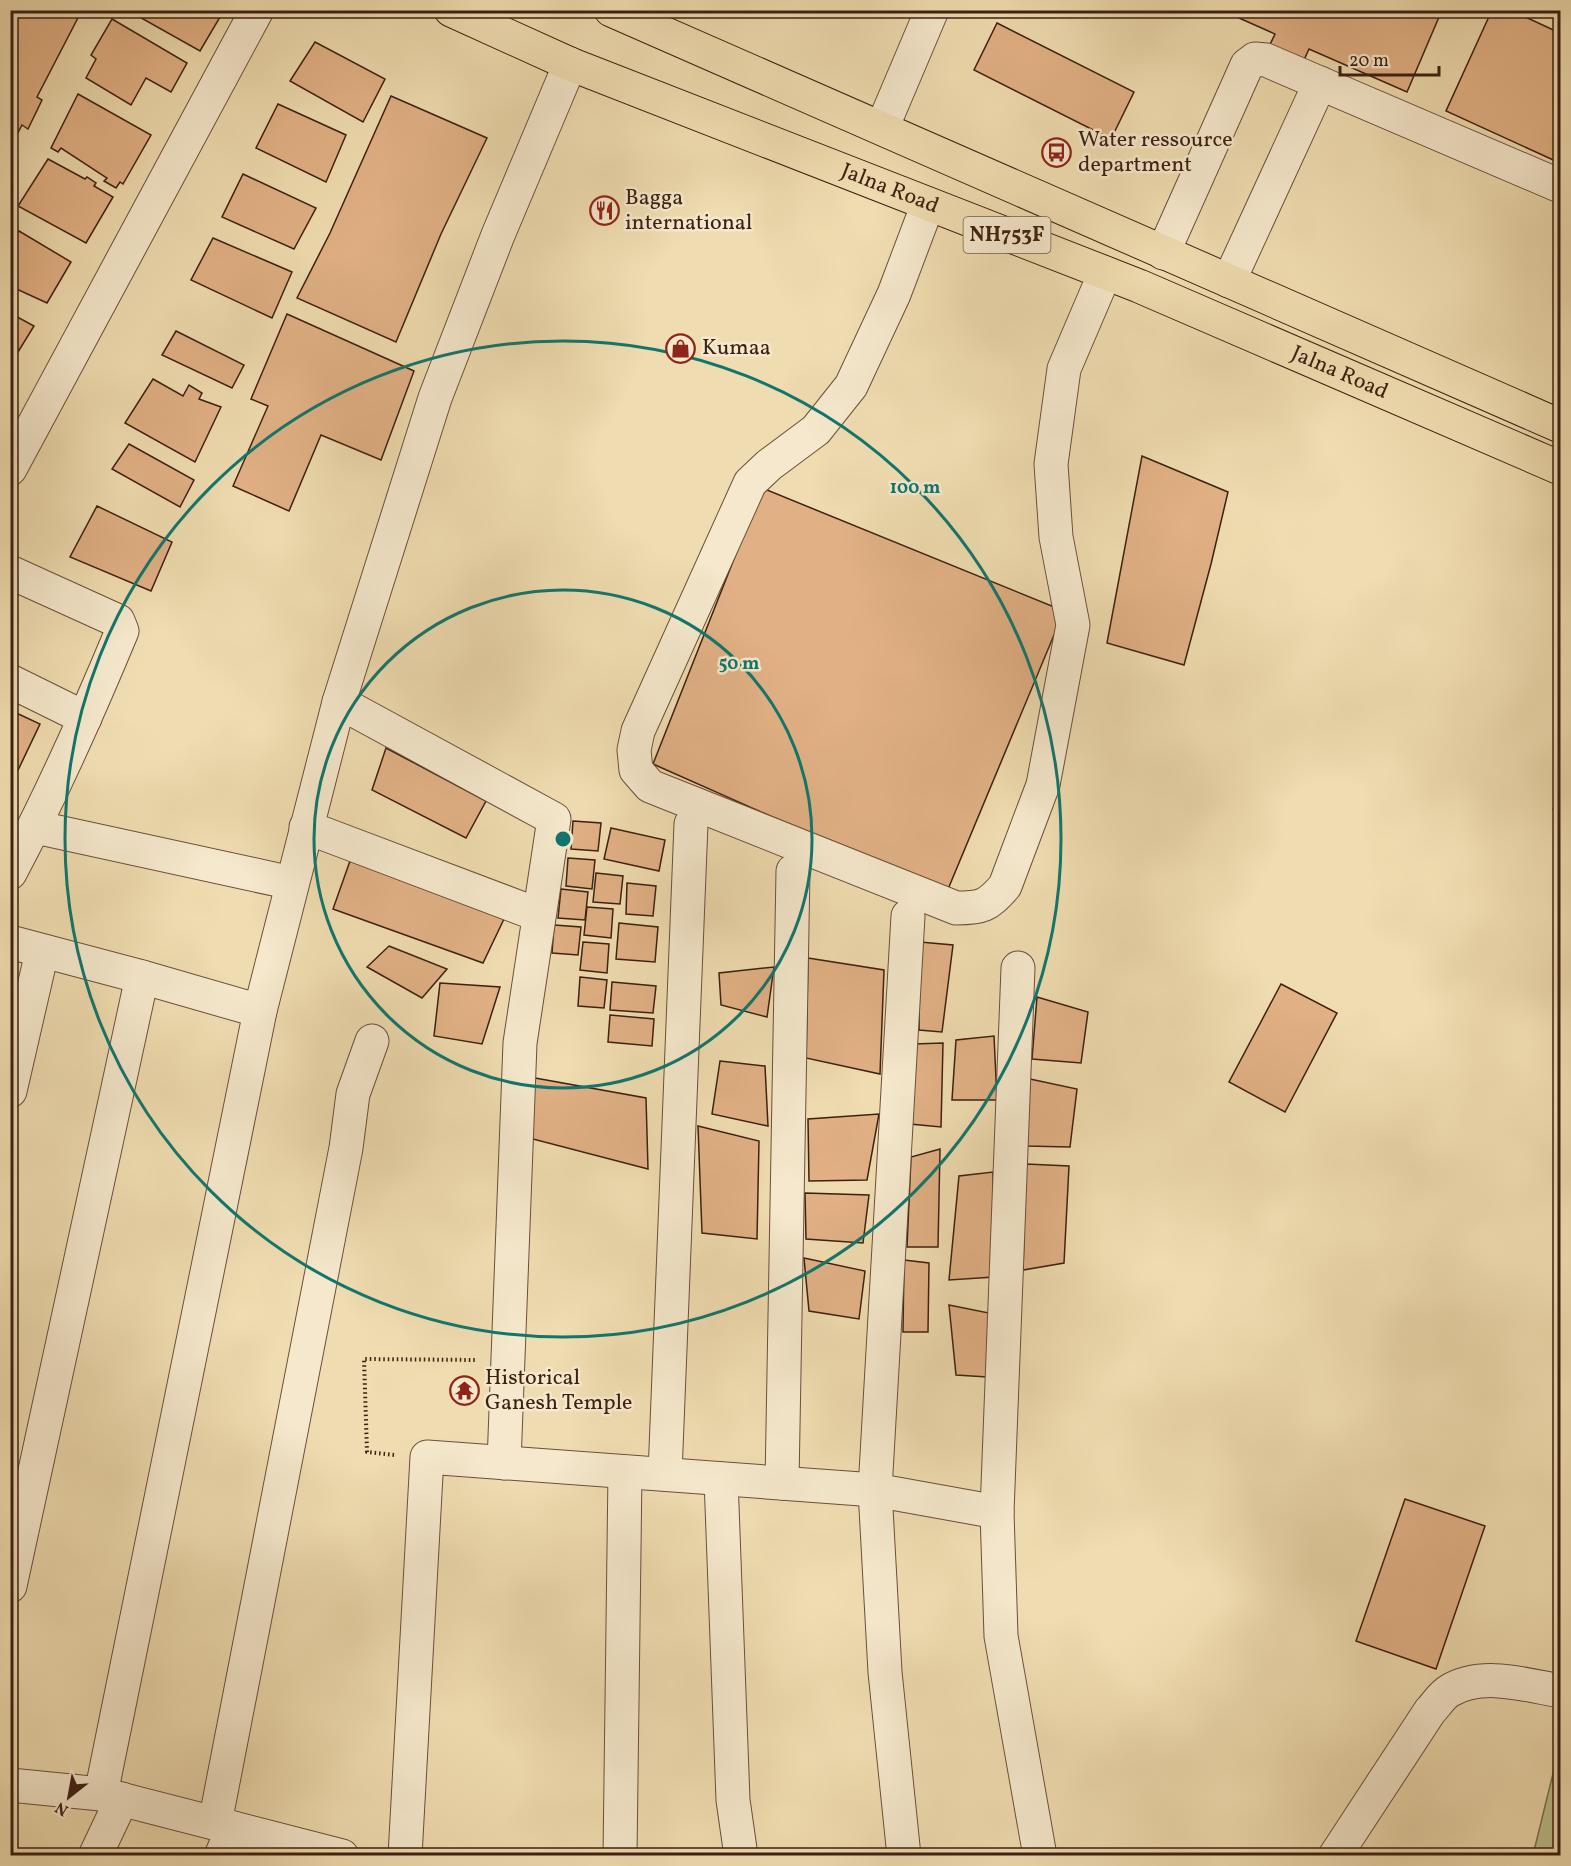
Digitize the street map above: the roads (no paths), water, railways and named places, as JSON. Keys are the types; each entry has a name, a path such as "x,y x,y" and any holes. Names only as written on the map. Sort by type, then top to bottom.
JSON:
{"highway":[{"name":"Jalna Road","path":"451,10 570,64 1150,291 1560,468"},
{"name":"Jalna Road","path":"611,10 1560,426"}],"street":[{"path":"10,469 257,10"},
{"path":"882,128 932,10"},
{"path":"1163,253 1246,65 1255,59 1266,60 1560,186"},
{"path":"95,1856 112,1797 260,1011 339,702 435,399 498,235 570,64"},
{"path":"1229,281 1320,83"},
{"path":"928,204 894,294 851,386 816,430 769,465 750,483 638,731 634,750 636,770 650,786 956,908 978,908 995,899 1005,886 1043,785 1073,625 1056,537 1051,464 1064,369 1105,273"},
{"path":"10,572 118,621 122,631 85,718 10,873"},
{"path":"10,681 85,718"},
{"path":"339,702 554,819 519,1043 504,1463"},
{"path":"665,1474 691,824"},
{"path":"34,827 292,883"},
{"path":"306,827 539,915"},
{"path":"782,1483 793,871"},
{"path":"904,1856 885,1672 875,1490 908,916"},
{"path":"10,942 260,1011"},
{"path":"10,1091 42,952"},
{"path":"1018,968 997,1512 1001,1636 1040,1856"},
{"path":"10,1586 142,977"},
{"path":"223,1836 346,1148 353,1094 372,1041"},
{"path":"405,1856 427,1457 875,1490 997,1512"},
{"path":"620,1856 625,1472"},
{"path":"721,1479 733,1800 741,1856"},
{"path":"1335,1856 1430,1711 1449,1691 1473,1682 1499,1680 1560,1691"},
{"path":"10,1785 112,1797 223,1836 342,1856"}],"place":[{"name":"Water ressource department","path":"1057,153"},
{"name":"Bagga international","path":"604,211"},
{"name":"Kumaa","path":"681,348"},
{"name":"Historical Ganesh Temple","path":"464,1391"}]}
